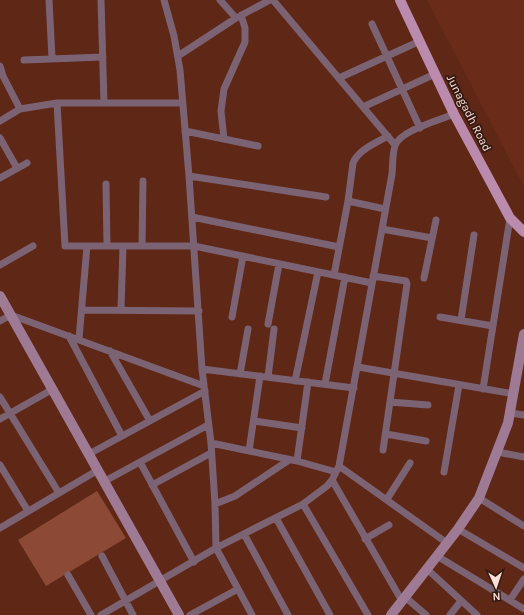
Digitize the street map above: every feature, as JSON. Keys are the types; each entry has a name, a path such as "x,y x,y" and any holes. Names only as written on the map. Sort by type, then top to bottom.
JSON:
{"main road":[{"name":"Junagadh Road","path":"400,0 454,114 510,218 524,232"}],"street":[{"path":"49,0 52,58"},
{"path":"101,0 104,103"},
{"path":"164,0 178,56 189,176 202,369 215,504 216,548 252,615"},
{"path":"220,0 238,16 245,28 245,42 224,89 221,111 224,139"},
{"path":"178,56 238,16 271,0 395,145"},
{"path":"372,24 420,128"},
{"path":"339,78 420,41"},
{"path":"24,60 102,56"},
{"path":"0,66 3,76 20,109"},
{"path":"363,107 435,74"},
{"path":"0,121 20,109 57,103 182,103"},
{"path":"57,103 65,246 194,246 345,277 406,281 407,284 395,374 383,450"},
{"path":"101,615 110,613 125,601 216,548 303,504 327,486 332,480 338,469 358,367 392,174 395,145 403,136 454,114"},
{"path":"185,131 258,146"},
{"path":"334,275 348,201 353,162 359,153 388,136"},
{"path":"0,138 17,168"},
{"path":"0,178 27,163"},
{"path":"189,176 326,197"},
{"path":"142,246 143,181"},
{"path":"106,184 107,246"},
{"path":"348,201 385,208"},
{"path":"192,217 339,247"},
{"path":"483,389 510,218"},
{"path":"424,278 436,220"},
{"path":"382,229 432,238"},
{"path":"461,320 474,235"},
{"path":"0,265 33,246"},
{"path":"80,339 87,246"},
{"path":"121,310 123,246"},
{"path":"232,317 243,256"},
{"path":"249,451 254,420 264,377 279,264"},
{"path":"295,381 318,272"},
{"path":"325,384 345,277"},
{"path":"0,296 179,615"},
{"path":"82,310 199,311"},
{"path":"0,321 11,315 80,339 204,389"},
{"path":"440,317 493,326"},
{"path":"240,374 248,329"},
{"path":"391,615 448,543 479,498 508,424 521,370 524,334"},
{"path":"69,336 122,436"},
{"path":"110,351 150,421"},
{"path":"358,367 514,394"},
{"path":"202,369 354,388"},
{"path":"297,462 308,382"},
{"path":"444,472 459,385"},
{"path":"0,419 53,389"},
{"path":"89,454 150,421 204,389"},
{"path":"0,397 59,493"},
{"path":"390,402 428,405"},
{"path":"510,413 524,415"},
{"path":"254,420 302,428"},
{"path":"105,481 208,425"},
{"path":"386,434 426,441"},
{"path":"210,443 297,462 338,469 387,499 448,543"},
{"path":"497,452 524,457"},
{"path":"152,485 211,453"},
{"path":"215,504 235,496 289,460"},
{"path":"140,462 194,562"},
{"path":"387,499 410,463"},
{"path":"0,465 28,511"},
{"path":"0,528 98,470"},
{"path":"332,480 403,599 426,615"},
{"path":"479,498 524,526"},
{"path":"303,504 368,615"},
{"path":"276,518 330,615"},
{"path":"366,539 389,525"},
{"path":"458,529 524,568"},
{"path":"244,534 288,615"},
{"path":"102,556 133,615"},
{"path":"437,556 524,609"},
{"path":"427,569 477,615"},
{"path":"68,574 91,615"},
{"path":"510,600 524,579"},
{"path":"190,615 238,589"},
{"path":"450,615 461,601"}],"shaded area":[{"path":"427,0 524,0 524,187"},
{"path":"97,491 126,538 46,586 18,540"}]}
